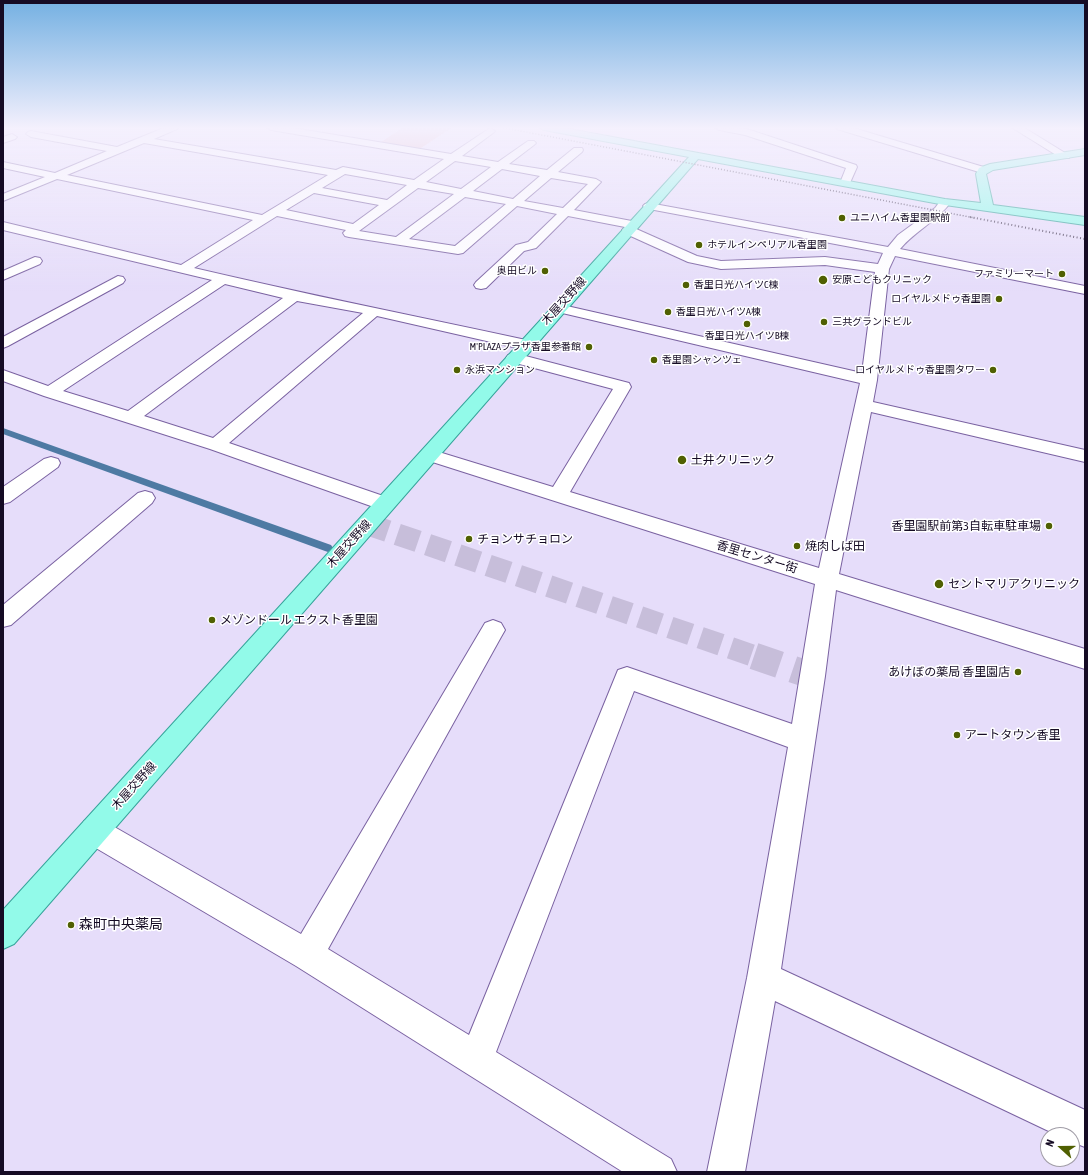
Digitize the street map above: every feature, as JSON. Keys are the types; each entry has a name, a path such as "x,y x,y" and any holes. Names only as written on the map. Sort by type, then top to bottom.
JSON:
{"main road":[{"name":"木屋交野線","path":"3,933 671,182"},
{"path":"839,182 945,202 1085,222"},
{"path":"983,182 988,209"}],"street":[{"path":"3,198 42,182"},
{"path":"84,182 264,219"},
{"path":"183,270 324,182"},
{"path":"405,182 514,202 630,228 693,259 721,265 886,260"},
{"path":"420,182 349,233 458,250 538,182"},
{"path":"398,241 478,182"},
{"path":"481,285 520,248 532,245 566,213 595,182"},
{"path":"311,190 390,204"},
{"path":"726,1172 763,978 813,676 827,579 869,380 886,260 902,238 939,210 945,202"},
{"path":"649,206 886,260 1085,290"},
{"path":"277,212 355,228"},
{"path":"3,226 294,296 374,311 520,352 623,387 558,495"},
{"path":"3,276 34,261"},
{"path":"50,392 223,279"},
{"path":"3,343 118,280"},
{"path":"130,418 294,296"},
{"path":"558,308 869,380"},
{"path":"216,445 374,311"},
{"path":"3,375 50,392 216,445 385,504"},
{"path":"864,405 1085,456"},
{"name":"香里センター街","path":"429,455 1085,659"},
{"path":"3,497 50,463"},
{"path":"3,618 145,498"},
{"path":"307,955 493,630"},
{"path":"476,1060 627,678 802,740"},
{"path":"94,831 307,955 658,1172"},
{"path":"763,978 1085,1129"}],"waterway":[{"path":"3,431 328,548"}],"tunnel":[{"path":"367,524 757,657"},
{"path":"754,656 813,676"}],"railway":[{"path":"786,182 975,218"},
{"path":"970,217 1085,239"}],"place":[{"name":"ユニハイム香里園駅前","path":"842,218"},
{"name":"ホテルインペリアル香里園","path":"699,245"},
{"name":"奥田ビル","path":"545,271"},
{"name":"ファミリーマート","path":"1062,274"},
{"name":"安原こどもクリニック","path":"823,280"},
{"name":"香里日光ハイツC棟","path":"686,285"},
{"name":"ロイヤルメドゥ香里園","path":"999,299"},
{"name":"香里日光ハイツA棟","path":"668,312"},
{"name":"三共グランドビル","path":"824,322"},
{"name":"香里日光ハイツB棟","path":"747,324"},
{"name":"M'PLAZAプラザ香里参番館","path":"589,347"},
{"name":"香里園シャンツェ","path":"654,360"},
{"name":"永浜マンション","path":"457,370"},
{"name":"ロイヤルメドゥ香里園タワー","path":"993,370"},
{"name":"土井クリニック","path":"682,460"},
{"name":"香里園駅前第3自転車駐車場","path":"1049,526"},
{"name":"チョンサチョロン","path":"469,539"},
{"name":"焼肉しば田","path":"797,546"},
{"name":"セントマリアクリニック","path":"939,584"},
{"name":"メゾンドール エクスト香里園","path":"212,620"},
{"name":"あけぼの薬局 香里園店","path":"1018,672"},
{"name":"アートタウン香里","path":"957,735"},
{"name":"森町中央薬局","path":"71,925"}]}
